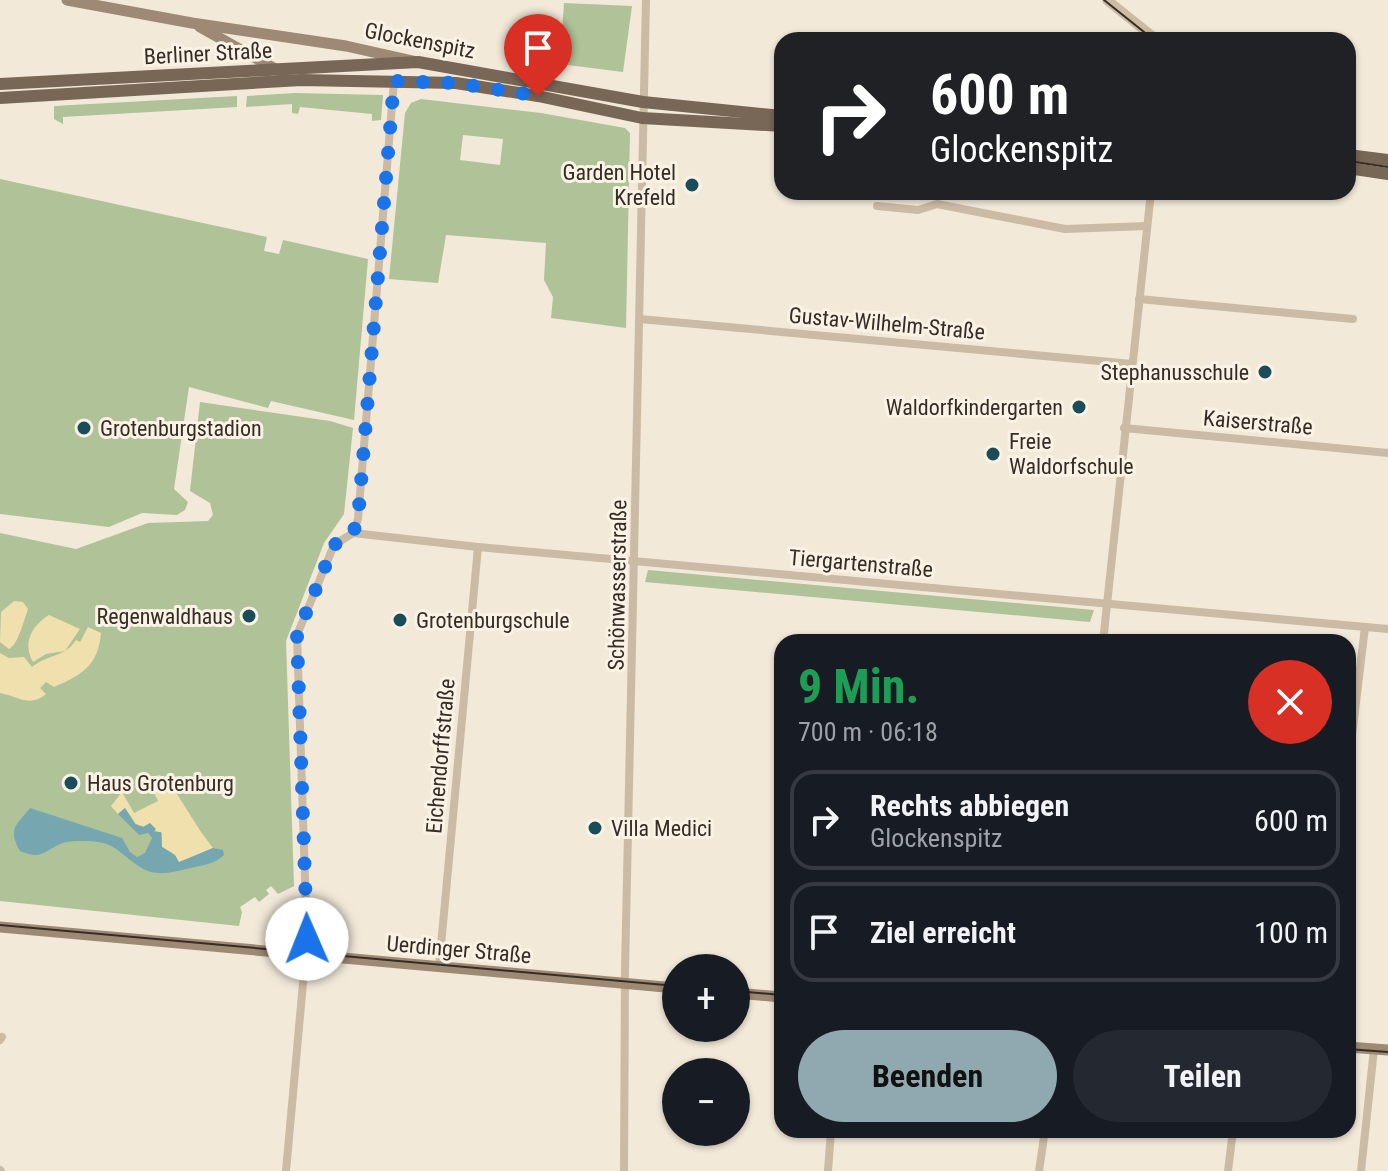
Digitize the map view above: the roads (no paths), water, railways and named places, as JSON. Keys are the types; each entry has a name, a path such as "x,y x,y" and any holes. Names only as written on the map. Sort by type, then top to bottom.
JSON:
{"main road":[{"name":"Glockenspitz","path":"67,0 346,46 643,102 774,115"},
{"name":"Glockenspitz","path":"192,23 276,70 301,80"},
{"name":"Berliner Straße","path":"0,84 418,62"},
{"name":"Berliner Straße","path":"0,98 301,80 394,81"},
{"name":"Glockenspitz","path":"394,81 470,85 642,118 774,126"},
{"path":"1356,156 1388,160"},
{"path":"1356,169 1388,174"},
{"name":"Uerdinger Straße","path":"0,927 662,987"},
{"path":"750,994 774,996"},
{"path":"1356,1048 1388,1050"}],"street":[{"name":"Schönwasserstraße","path":"624,1171 625,984 646,0"},
{"path":"1107,0 1147,32"},
{"path":"286,1171 306,955 297,635 334,545 353,533 358,519 394,81"},
{"path":"1104,634 1150,200"},
{"path":"877,206 918,210 937,204 1065,229 1147,226"},
{"path":"1139,299 1353,319"},
{"name":"Gustav-Wilhelm-Straße","path":"640,319 1132,364"},
{"name":"Kaiserstraße","path":"1124,428 1388,453"},
{"name":"Tiergartenstraße","path":"353,533 1388,629"},
{"name":"Eichendorffstraße","path":"439,967 478,547"},
{"path":"1356,700 1365,627"},
{"path":"1361,1171 1374,1049"},
{"path":"828,1171 830,1138"},
{"path":"1039,1171 1044,1138"},
{"path":"1228,1171 1232,1138"}],"water":[{"path":"30,808 122,838 137,857 145,853 152,838 148,833 139,835 118,814 125,808 135,824 143,827 150,823 156,829 154,832 161,832 162,847 175,855 179,862 213,848 223,850 224,855 206,864 162,873 142,868 114,848 98,842 68,842 42,854 27,854 20,851 14,832"}],"tram line":[{"path":"1104,0 1144,32"},
{"path":"1356,162 1388,167"},
{"path":"0,925 662,985"},
{"path":"750,992 774,994"},
{"path":"1356,1050 1388,1052"}],"place":[{"name":"Garden Hotel Krefeld","path":"692,185"},
{"name":"Stephanusschule","path":"1265,372"},
{"name":"Waldorfkindergarten","path":"1079,407"},
{"name":"Grotenburgstadion","path":"84,428"},
{"name":"Freie Waldorfschule","path":"993,454"},
{"name":"Regenwaldhaus","path":"249,616"},
{"name":"Grotenburgschule","path":"400,620"},
{"name":"Haus Grotenburg","path":"71,783"},
{"name":"Villa Medici","path":"595,828"}]}
